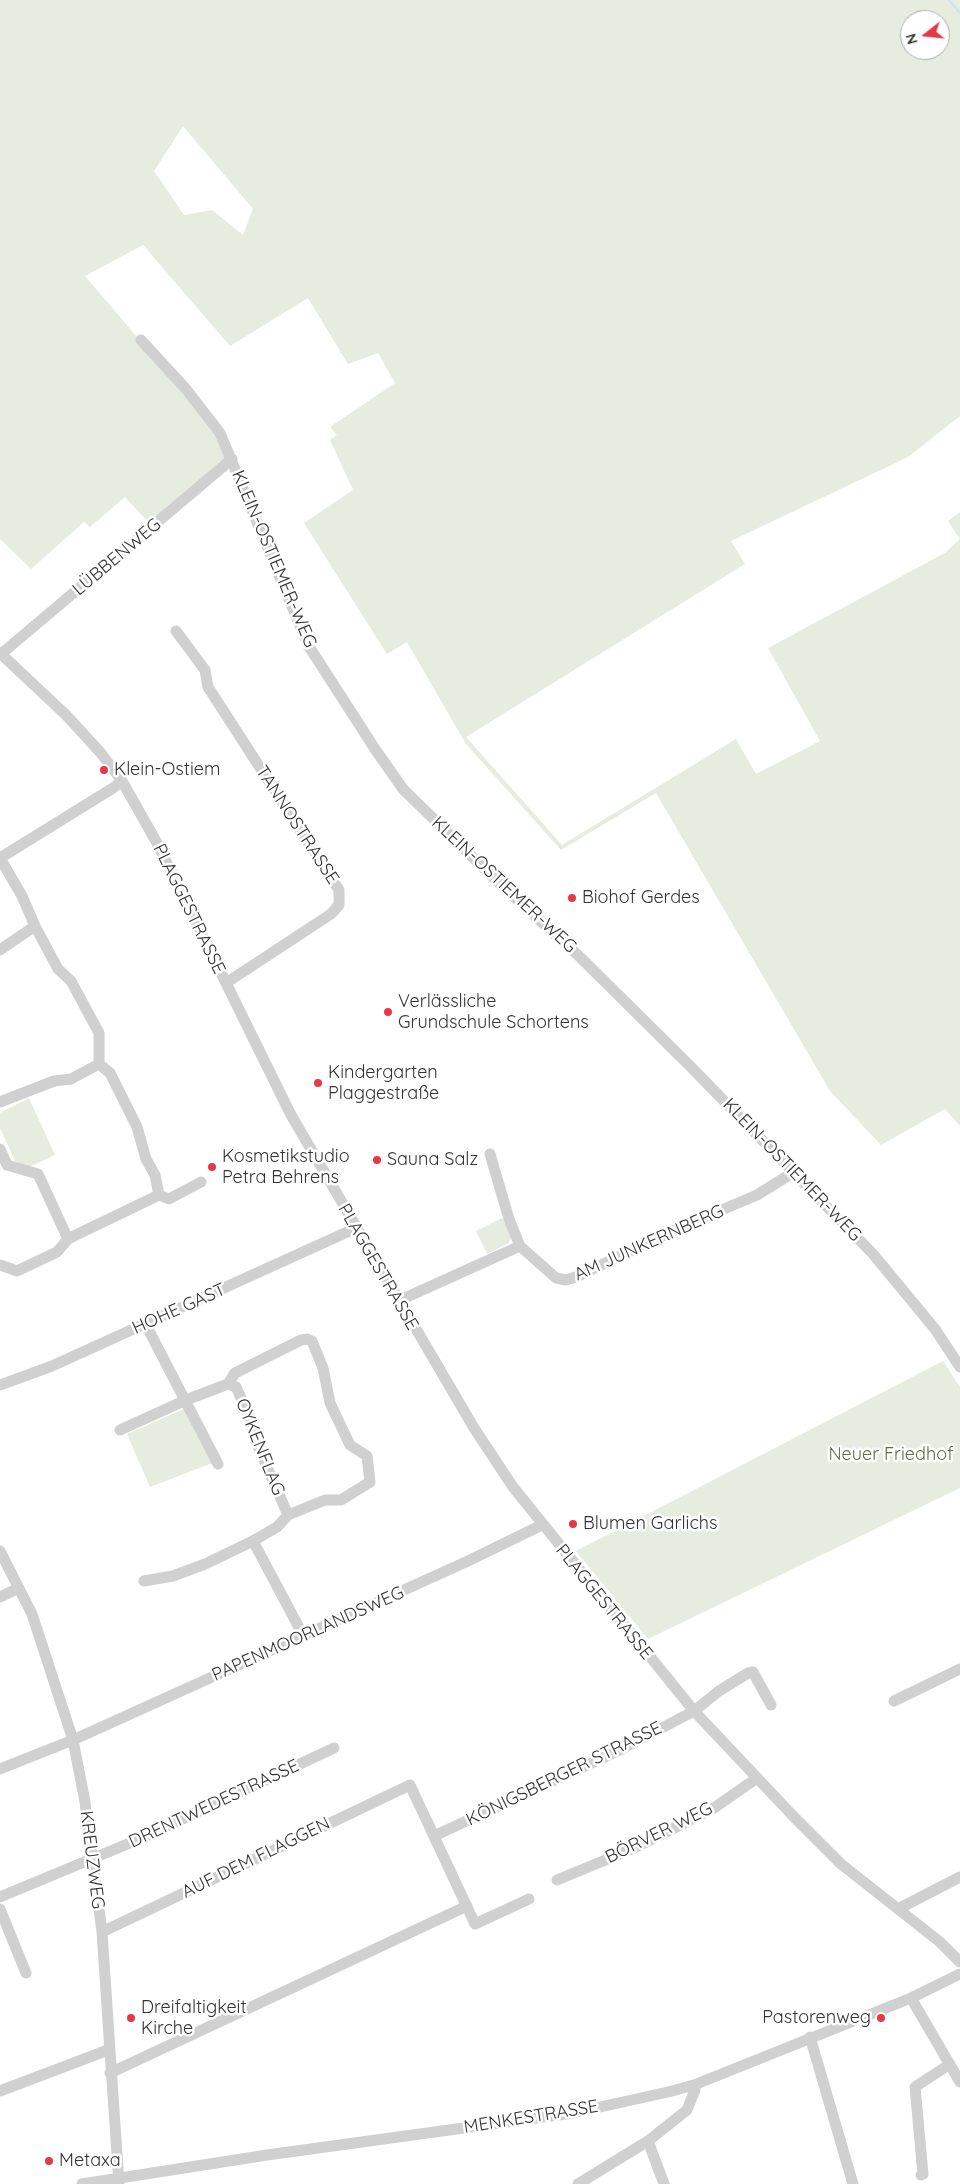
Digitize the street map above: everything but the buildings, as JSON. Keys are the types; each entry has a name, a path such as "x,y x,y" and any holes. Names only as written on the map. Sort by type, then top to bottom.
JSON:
{"street":[{"name":"KLEIN-OSTIEMER-WEG","path":"141,340 186,389 220,433 308,645 403,789 501,885 581,958 794,1172 895,1278 935,1329 960,1367"},
{"name":"LÜBBENWEG","path":"1,654 232,459"},
{"name":"TANNOSTRASSE","path":"176,631 205,670 208,687 339,890 339,905 331,914 226,983"},
{"name":"PLAGGESTRASSE","path":"1,654 66,715 100,752 122,781 157,842 291,1115 398,1301 474,1428 513,1487 542,1526 694,1711 757,1778 841,1864 940,1942 960,1962"},
{"path":"99,1064 99,1033 71,981 58,969 35,926 22,896 0,858 122,781"},
{"path":"0,950 35,926"},
{"path":"0,1102 54,1081 71,1079 99,1064"},
{"path":"99,1064 110,1073 137,1127 159,1195"},
{"path":"0,1149 7,1165 38,1174 68,1239"},
{"path":"398,1301 520,1246 509,1218 490,1154"},
{"name":"AM JUNKERNBERG","path":"520,1246 556,1278 566,1280 679,1228 757,1195 794,1172"},
{"path":"0,1265 17,1272 57,1252 68,1239 159,1195 169,1199 201,1182"},
{"name":"HOHE GAST","path":"0,1384 52,1366 146,1325 356,1228"},
{"path":"146,1325 218,1464"},
{"path":"120,1430 186,1400 228,1384 235,1373 301,1340 307,1339 312,1341 323,1368 330,1403 350,1444 367,1456 370,1482 342,1500 325,1500 288,1515 277,1527 254,1541 205,1564 173,1576 144,1581"},
{"name":"OYKENFLAG","path":"228,1384 236,1387 251,1420 257,1444 288,1515"},
{"name":"PAPENMOORLANDSWEG","path":"0,1769 73,1740 542,1526"},
{"path":"254,1541 303,1635"},
{"name":"KREUZWEG","path":"0,1550 32,1614 73,1740 93,1859 102,1932 108,2050 119,2180"},
{"path":"0,1597 19,1588"},
{"path":"894,1701 960,1669"},
{"path":"694,1711 719,1691 753,1672 771,1705"},
{"name":"KÖNIGSBERGER STRASSE","path":"434,1836 622,1749 694,1711"},
{"name":"DRENTWEDESTRASSE","path":"0,1897 93,1859 334,1748"},
{"name":"BÖRVER WEG","path":"557,1880 632,1849 714,1808 757,1778"},
{"name":"AUF DEM FLAGGEN","path":"102,1932 410,1785 434,1836"},
{"path":"434,1836 475,1924 529,1899"},
{"path":"898,1909 960,1877"},
{"path":"110,2073 467,1906"},
{"path":"0,1909 26,1973"},
{"name":"MENKESTRASSE","path":"82,2184 574,2113 694,2086 911,1998 960,1974"},
{"path":"911,1998 960,2082"},
{"path":"810,2038 854,2184"},
{"path":"0,2091 108,2050"},
{"path":"921,2175 923,2174 915,2087 950,2064"},
{"path":"578,2184 648,2141 687,2110 695,2090 694,2086"},
{"path":"648,2141 664,2184"}],"green space":[{"path":"0,0 960,0 960,416 908,457 731,541 745,564 466,737 562,845 736,739 756,774 820,741 768,648 945,553 960,539 960,1126 945,1109 881,1145 830,1091 656,793 561,850 466,744 407,642 387,654 304,523 353,490 330,440 337,435 330,427 395,383 378,353 348,364 308,298 230,346 143,245 85,276 208,420 227,459 150,524 125,497 90,527 84,522 31,569 0,539","holes":["183,126 253,209 243,235 212,210 184,215 154,171"]},
{"path":"960,512 960,539 948,521"},
{"path":"29,1098 55,1155 29,1167 15,1161 0,1128 0,1113"},
{"path":"502,1218 512,1235 509,1243 487,1254 476,1231"},
{"name":"Neuer Friedhof","path":"943,1361 960,1387 960,1488 648,1639 576,1551"},
{"path":"186,1408 215,1462 150,1487 127,1434"}],"waterway":[{"path":"949,0 960,13"}],"place":[{"name":"Klein-Ostiem","path":"104,770"},
{"name":"Biohof Gerdes","path":"572,898"},
{"name":"Verlässliche Grundschule Schortens","path":"388,1012"},
{"name":"Kindergarten Plaggestraße","path":"318,1083"},
{"name":"Sauna Salz","path":"377,1160"},
{"name":"Kosmetikstudio Petra Behrens","path":"212,1167"},
{"name":"Blumen Garlichs","path":"573,1524"},
{"name":"Dreifaltigkeit Kirche","path":"131,2018"},
{"name":"Pastorenweg","path":"881,2018"},
{"name":"Metaxa","path":"49,2161"}]}
